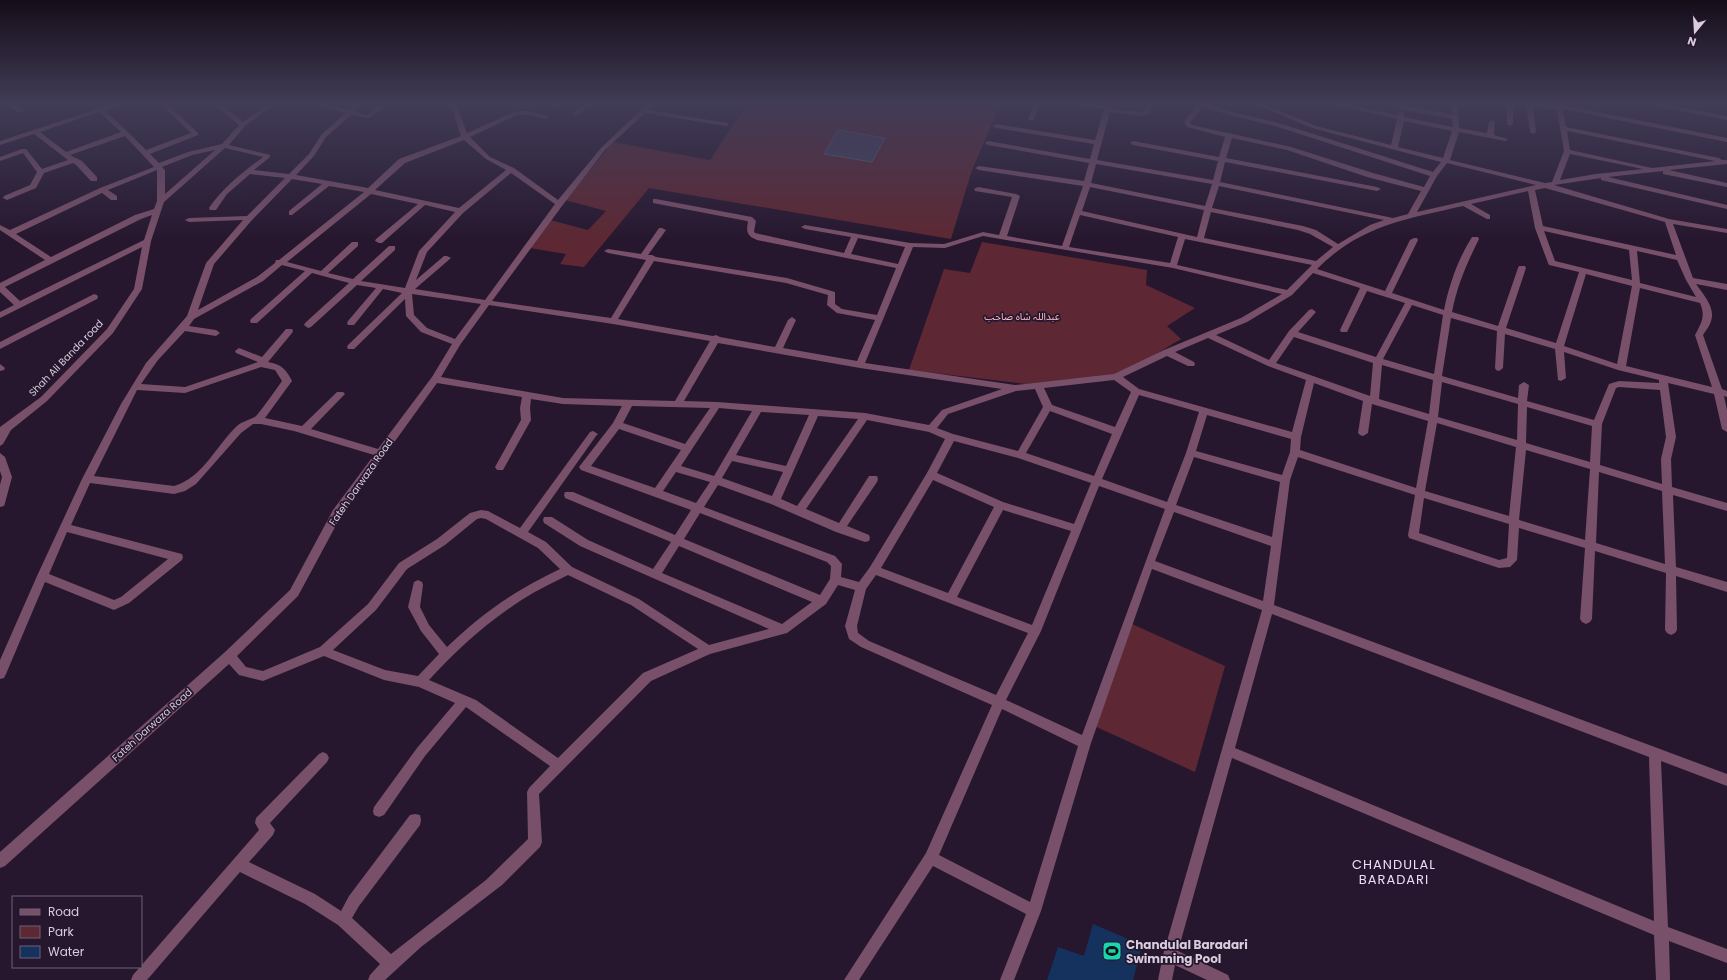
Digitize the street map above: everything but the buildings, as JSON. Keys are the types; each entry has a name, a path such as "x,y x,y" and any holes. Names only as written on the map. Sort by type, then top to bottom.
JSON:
{"street":[{"path":"57,149 73,161 79,163 94,179"},
{"path":"65,155 82,149"},
{"path":"142,149 158,167"},
{"path":"146,153 157,149"},
{"path":"11,233 103,190 190,153 211,149"},
{"path":"161,201 221,149"},
{"path":"213,208 219,197 232,184 268,156 236,149"},
{"path":"0,674 64,527 87,479 144,372 184,328 191,317 210,263 249,218 312,155 316,149"},
{"path":"191,317 260,279 279,262 370,191 402,161 436,149"},
{"path":"477,149 488,158 511,170 559,204"},
{"name":"Fateh Darwaza Road","path":"0,861 229,656 294,593 337,513 435,379 457,343 559,204 602,149"},
{"path":"1022,149 1216,182 1393,220"},
{"path":"1065,249 1087,184 1097,149"},
{"path":"1165,149 1377,189"},
{"path":"1200,239 1226,149"},
{"path":"1291,149 1426,190"},
{"path":"1353,149 1434,175"},
{"path":"1397,149 1544,185 1668,221 1727,231"},
{"path":"1412,214 1434,175 1446,160 1450,149"},
{"path":"1663,149 1727,162"},
{"path":"0,159 24,150 41,172"},
{"path":"1555,183 1567,150 1727,185"},
{"path":"7,198 33,186 41,172 73,161"},
{"path":"279,262 354,282 613,321 778,349 860,365 1015,388 1116,377 1167,352 1244,320 1289,293 1338,247 1374,227 1393,220 1412,214 1465,204 1555,183 1596,176 1727,162"},
{"name":"Shah Ali Banda road","path":"4,430 44,399 110,331 138,289 147,241 161,201 161,170 158,167"},
{"path":"980,168 1087,184 1305,230 1313,232 1338,247"},
{"path":"457,343 424,330 410,316 408,291 423,251 460,211 511,170"},
{"path":"248,172 290,176 370,191 460,211"},
{"path":"1596,176 1727,208"},
{"path":"292,213 328,183"},
{"path":"978,189 1016,196 1002,238"},
{"path":"1531,189 1539,228 1552,264 1703,301"},
{"path":"103,190 114,198"},
{"path":"656,201 752,221 750,231 752,235 760,238 902,266"},
{"path":"379,241 423,203"},
{"path":"1465,204 1487,217"},
{"path":"19,305 0,287 50,260 138,217 158,211"},
{"path":"1077,212 1200,239 1315,267 1388,294 1448,314 1559,347 1663,383 1723,393"},
{"path":"189,220 249,218"},
{"path":"1668,221 1679,258 1703,301 1708,314 1707,323 1699,335 1700,341 1723,393 1727,429"},
{"path":"0,227 50,260"},
{"path":"805,227 910,245 945,246 983,234 1173,266 1289,293"},
{"path":"1539,228 1679,258"},
{"path":"613,321 662,230"},
{"path":"847,254 855,236"},
{"path":"1173,266 1182,236"},
{"path":"1476,239 1456,280 1448,314 1413,535 1499,564 1506,564 1512,560 1513,522 1521,445 1524,385"},
{"path":"1388,294 1414,240"},
{"path":"0,315 147,241"},
{"path":"322,274 355,244"},
{"path":"860,365 910,245"},
{"path":"1621,368 1636,285 1633,247"},
{"path":"308,326 392,248"},
{"path":"608,251 787,281 832,294 831,304 840,311 879,318"},
{"path":"351,347 408,291 447,258"},
{"path":"1499,368 1501,330 1522,268"},
{"path":"254,321 310,271"},
{"path":"1561,378 1559,347 1583,272"},
{"path":"1690,280 1727,287"},
{"path":"351,323 381,286"},
{"path":"1344,330 1365,286"},
{"path":"0,346 94,297"},
{"path":"1363,433 1378,361 1410,301"},
{"path":"1271,364 1292,333 1312,312"},
{"path":"778,349 792,320"},
{"path":"184,328 216,333"},
{"path":"135,387 185,390 262,363 289,331"},
{"path":"1292,333 1378,361 1597,424"},
{"path":"1208,335 1271,364 1371,400 1727,507"},
{"path":"678,404 716,338"},
{"path":"240,351 262,363 273,365 280,369 287,381 259,419"},
{"path":"1167,352 1191,364"},
{"path":"1116,377 1136,390 1296,437"},
{"path":"1165,980 1170,955 1268,606 1285,480 1295,452 1296,437 1312,378"},
{"path":"435,379 563,401 717,405 866,416 931,429 952,437 1020,456 1276,543"},
{"path":"1586,620 1593,466 1597,424 1606,397 1612,386 1619,384 1663,383"},
{"path":"1663,383 1671,437 1666,459 1671,571 1671,630"},
{"path":"1038,386 1048,407 1118,432"},
{"path":"931,429 945,412 1015,388"},
{"path":"851,980 931,858 999,702 1035,631 1096,482 1136,390"},
{"path":"304,431 340,394"},
{"path":"500,467 526,420 525,408 527,395"},
{"path":"375,980 390,963 440,922 492,884 535,842 533,792 647,677 708,650 783,630 822,601 835,580 837,564 831,560 698,508 584,467 617,425 630,402"},
{"path":"657,493 717,405"},
{"path":"1020,456 1048,407"},
{"path":"655,575 716,480 758,409"},
{"path":"1007,980 1034,911 1084,743 1149,563 1191,453 1204,410"},
{"path":"775,501 815,412"},
{"path":"799,511 866,416"},
{"path":"87,479 174,490 184,488 194,482 237,432 250,422 259,419 381,454"},
{"path":"617,425 688,449"},
{"path":"0,442 4,430"},
{"path":"522,533 593,434"},
{"path":"952,437 874,570 861,587 850,626 853,636 865,644 999,702 1084,743"},
{"path":"1295,452 1419,493 1727,587"},
{"path":"1191,453 1285,480"},
{"path":"0,457 7,477 0,503"},
{"path":"729,457 788,470"},
{"path":"675,468 716,480 775,501 865,538"},
{"path":"931,475 1000,505 1077,529"},
{"path":"840,529 873,479"},
{"path":"569,495 822,601"},
{"path":"950,599 1000,505"},
{"path":"229,656 243,671 263,676 324,651 372,607 403,566 441,542 474,516 481,514 488,515 522,533 542,545 568,570 635,602 708,650"},
{"path":"548,520 584,542 655,575 783,630"},
{"path":"42,576 114,605 125,600 178,557 64,527"},
{"path":"1149,563 1268,606 1727,780"},
{"path":"420,682 446,654 479,626 525,593 568,570"},
{"path":"874,570 1035,631"},
{"path":"835,580 861,587"},
{"path":"418,585 414,607 425,628 446,654"},
{"path":"324,651 384,675 420,682 472,704 560,766"},
{"path":"379,811 421,752 464,701"},
{"path":"1228,751 1661,931 1727,956"},
{"path":"1655,753 1663,980"},
{"path":"138,980 268,830 261,823 323,758"},
{"path":"343,920 354,901 415,820"},
{"path":"931,858 1034,911"},
{"path":"238,864 310,899 343,920 390,963"},
{"path":"1170,955 1223,980"}],"green space":[{"path":"607,149 649,149 710,160 718,149 981,149 972,170 951,239 649,188 584,267 560,264 566,254 530,248 550,220 588,230 606,211 565,200"},
{"name":"عبداللہ شاہ صاحب","path":"982,242 1147,270 1146,285 1195,308 1167,326 1181,339 1136,366 1114,375 1026,384 909,370 944,269 970,273"},
{"path":"1132,624 1225,666 1195,772 1090,724"}],"water":[{"name":"Chandulal Baradari Swimming Pool","path":"1093,924 1142,945 1133,980 1047,980 1058,947 1084,956"}],"place":[{"name":"Chandulal Baradari Swimming Pool","path":"1112,951"}],"district":[{"name":"CHANDULAL BARADARI","path":"1394,872"}]}
